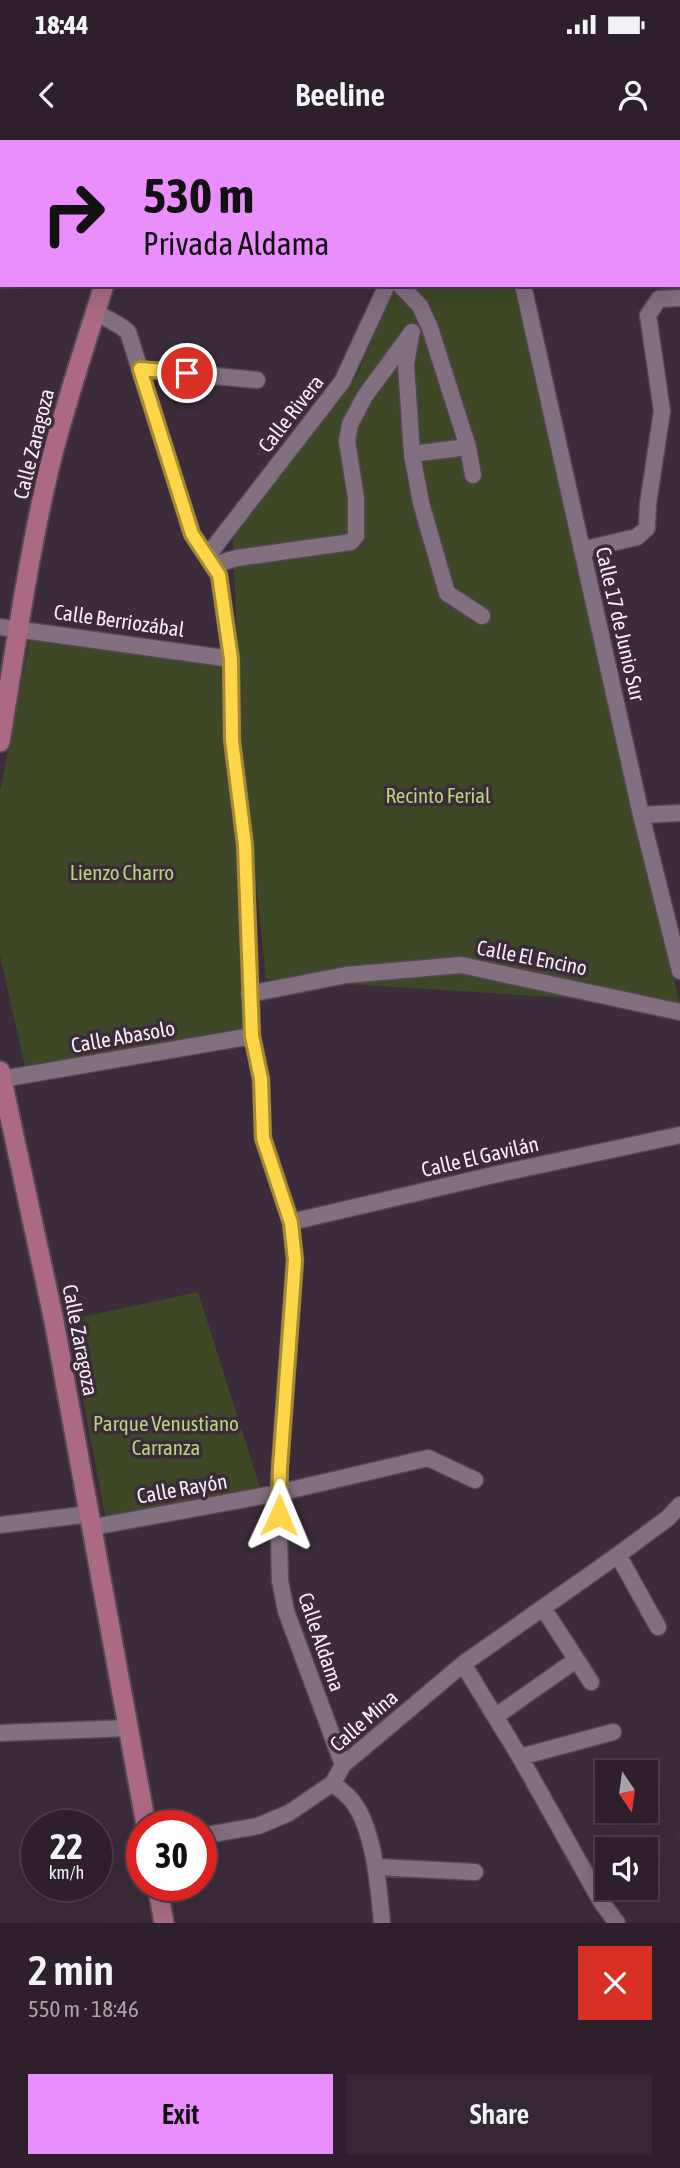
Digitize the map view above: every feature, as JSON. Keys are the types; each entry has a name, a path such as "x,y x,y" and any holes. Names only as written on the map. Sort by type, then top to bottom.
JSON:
{"main road":[{"name":"Calle Zaragoza","path":"0,741 9,627 49,470 103,287"},
{"name":"Calle Zaragoza","path":"1,1075 54,1321 143,1810"},
{"path":"160,1901 164,1923"}],"street":[{"name":"Calle Rivera","path":"211,560 342,382 386,287"},
{"path":"402,287 420,306 430,328 468,447 473,475"},
{"name":"Calle 17 de Junio Sur","path":"523,287 641,816 680,971"},
{"path":"582,550 638,537 647,528 662,411 648,315 659,299 680,298"},
{"path":"420,306 412,332 407,364 412,454 421,503 447,593 482,616"},
{"name":"Calle Aldama","path":"96,312 128,332 192,534 219,575 231,659 232,740 245,845 249,994 252,1036 261,1079 263,1138 291,1223 295,1260 278,1493 280,1581 286,1611 343,1765"},
{"path":"211,560 351,542 356,536 355,498 347,441 350,424 365,397 412,332"},
{"path":"140,369 257,380"},
{"path":"412,454 468,447"},
{"name":"Calle Berriozábal","path":"9,627 231,659"},
{"path":"641,816 680,813"},
{"name":"Calle El Encino","path":"249,994 346,975 461,965 680,1012"},
{"name":"Calle Abasolo","path":"1,1075 252,1036"},
{"name":"Calle El Gavilán","path":"291,1223 502,1173 680,1135"},
{"name":"Calle Rayón","path":"0,1525 91,1521 278,1493 428,1458 475,1480"},
{"name":"Calle Mina","path":"217,1833 258,1826 289,1812 333,1783 343,1765 463,1664 618,1555 668,1518 680,1504"},
{"path":"618,1555 658,1627"},
{"path":"543,1608 591,1682"},
{"path":"496,1716 576,1660"},
{"path":"463,1664 617,1923"},
{"path":"0,1733 129,1728"},
{"path":"520,1756 612,1732"},
{"path":"333,1783 353,1801 361,1817 377,1867 382,1923"},
{"path":"377,1867 475,1872"}],"green space":[{"name":"Recinto Ferial","path":"395,287 515,287 680,1005 266,979 243,752 245,1028 26,1071 0,955 0,791 30,638 234,655 241,718 232,528 356,377"},
{"name":"Parque Venustiano Carranza","path":"198,1292 262,1494 106,1520 68,1320"}],"route":[{"path":"187,373 140,369 192,534 219,575 231,659 232,740 245,845 252,1036 261,1079 263,1138 291,1223 295,1260 278,1493 279,1515"}],"park label":[{"name":"Lienzo Charro","path":"122,873"}]}
